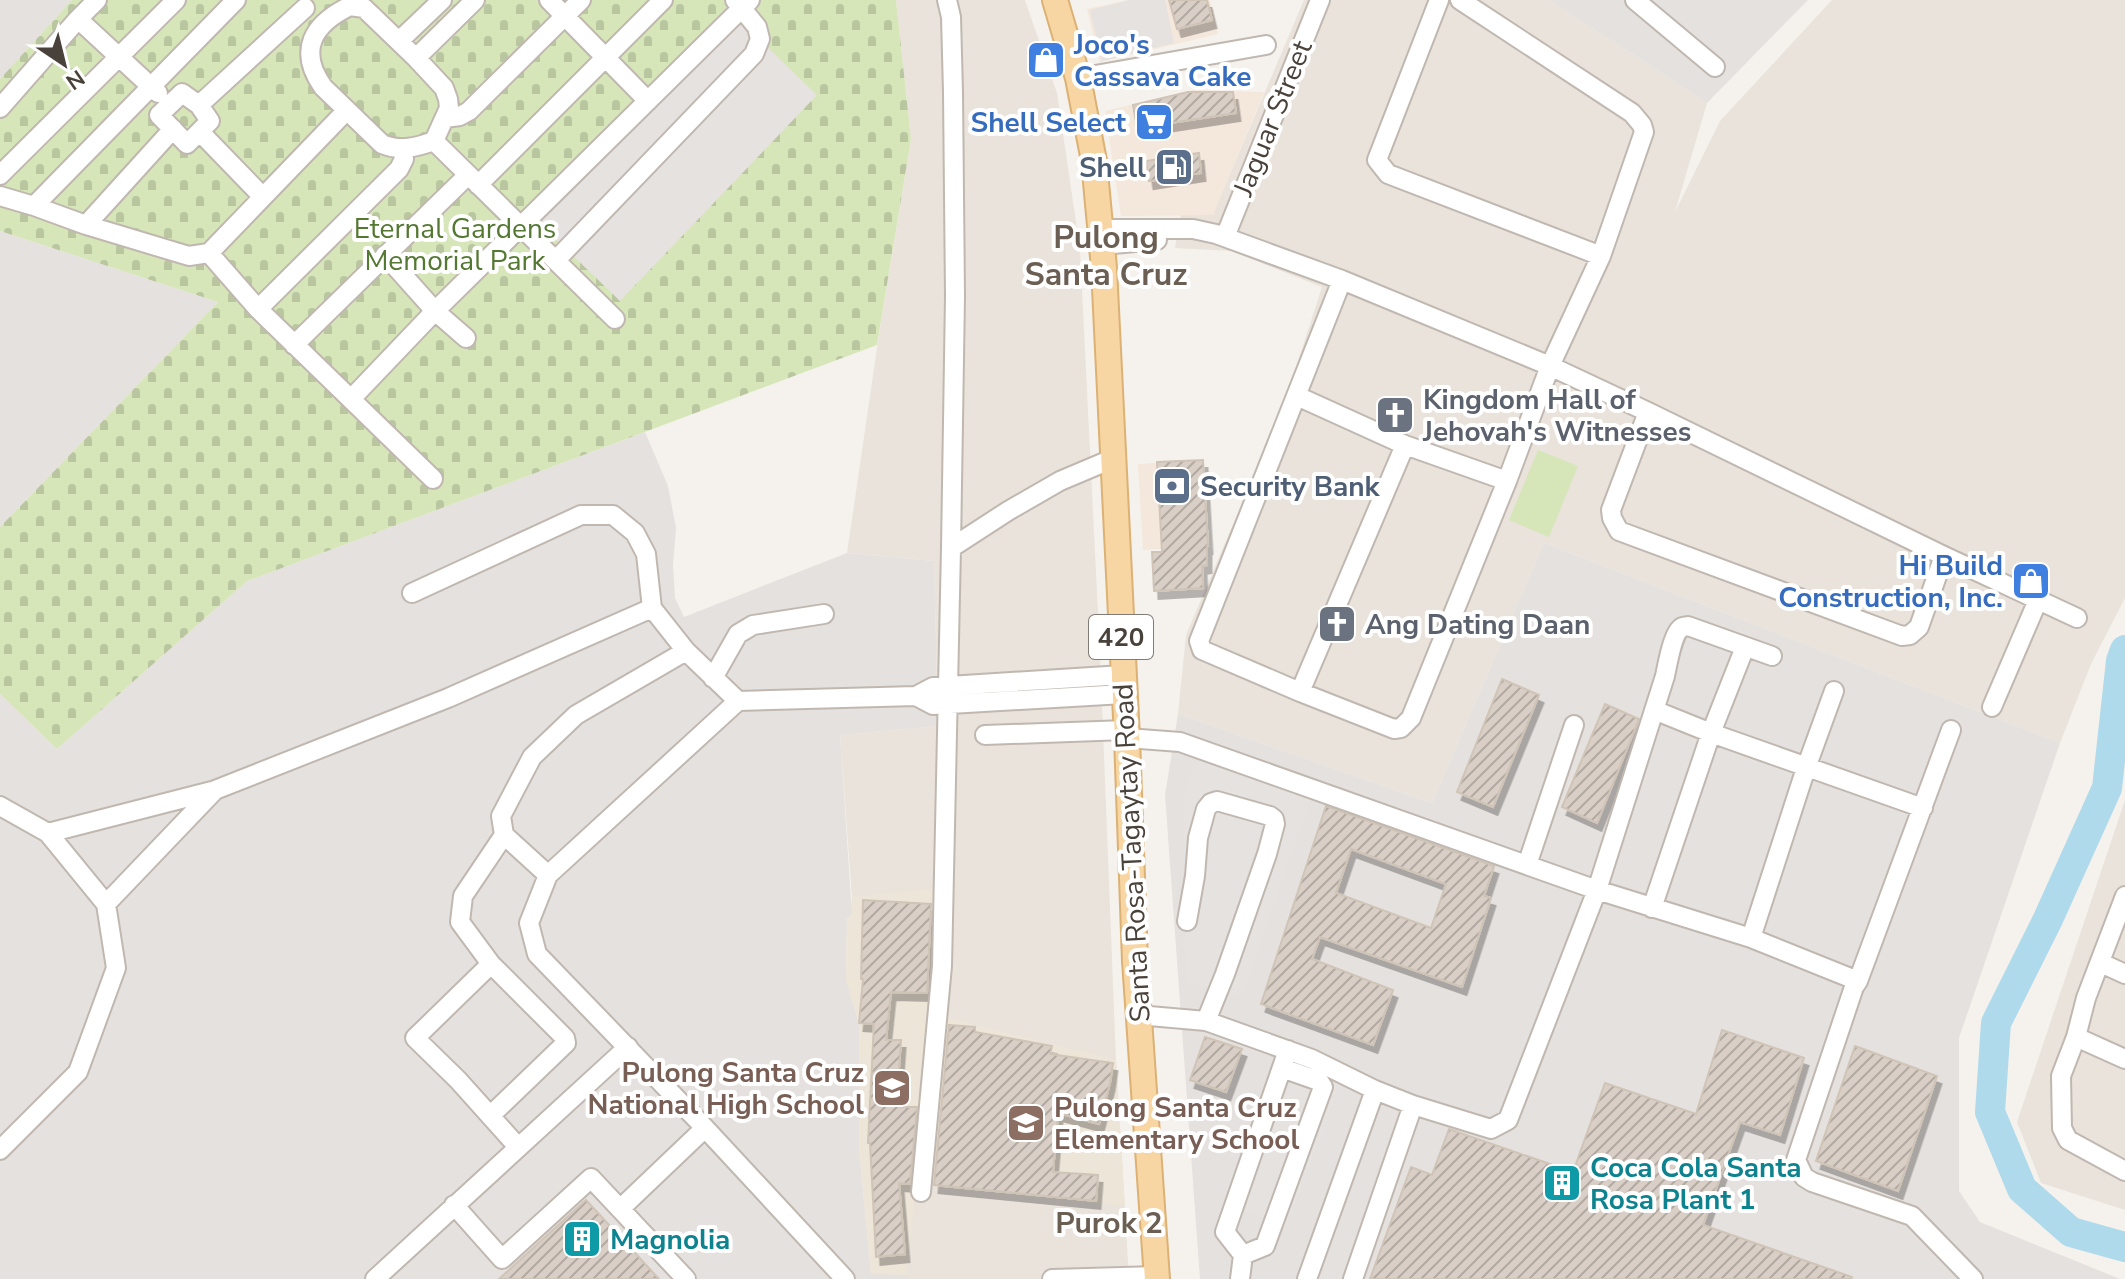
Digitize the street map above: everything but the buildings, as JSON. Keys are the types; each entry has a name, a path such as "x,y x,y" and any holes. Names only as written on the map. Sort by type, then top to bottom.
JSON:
{"main road":[{"name":"Santa Rosa-Tagaytay Road","path":"1055,0 1078,78 1094,161 1101,237 1138,1015 1157,1278"}],"street":[{"path":"0,108 97,0"},
{"path":"0,175 176,0"},
{"path":"34,206 236,0"},
{"path":"399,41 442,0"},
{"path":"416,58 475,0"},
{"path":"549,0 648,101"},
{"path":"445,118 469,111 581,0"},
{"path":"294,345 385,255 473,180 663,0"},
{"path":"921,1192 942,966 954,218 951,17 947,0"},
{"name":"Jaguar Street","path":"1216,234 1320,0"},
{"path":"1439,0 1377,160 1380,165 1388,174 1601,256"},
{"path":"1342,280 1199,641 1202,650 1394,729 1401,728 1411,718 1550,366 1601,256 1644,132 1632,113 1460,0"},
{"path":"1635,0 1715,67"},
{"path":"351,399 435,311 648,101 742,2 757,27 760,39 754,54 556,260"},
{"path":"199,105 301,4 324,25"},
{"path":"350,6 364,8 399,41 444,88 449,108 434,141 411,149 391,148 382,144 323,87 316,78 310,47 312,38 324,25 350,6"},
{"path":"78,19 170,104"},
{"path":"1078,78 1266,45"},
{"path":"182,93 199,105 210,121 187,144 159,115 182,93"},
{"path":"0,196 189,256 209,253 347,110"},
{"path":"86,225 173,129"},
{"path":"200,132 263,197"},
{"path":"434,141 615,319"},
{"path":"258,309 399,169 404,159 402,148"},
{"path":"1101,237 1194,237 1216,234 1342,280 1550,366 2077,618"},
{"path":"209,253 258,309 433,479"},
{"path":"385,255 435,311 466,338"},
{"path":"1297,396 1405,445 1507,481"},
{"path":"1648,412 1611,510 1619,531 1902,636 1910,635 1919,627 1944,556"},
{"path":"1300,692 1405,445"},
{"path":"951,548 1060,481 1112,459"},
{"path":"412,593 581,515 613,515 635,533 646,554 652,608 686,651 738,701"},
{"path":"1992,707 2038,600"},
{"path":"48,833 215,790 448,698 652,608"},
{"path":"713,678 738,634 753,625 824,614"},
{"path":"1285,1059 1312,1059 1413,1105 1491,1129 1508,1120 1597,890 1675,636 1681,628 1688,626 1772,656"},
{"path":"1652,908 1711,733 1745,647"},
{"path":"548,875 504,835 501,816 532,757 576,715 686,651"},
{"path":"845,1279 537,954 529,923 548,875 738,701 916,696 933,687 947,686 1124,684"},
{"path":"916,696 933,705 947,705 1124,684"},
{"path":"1751,938 1834,691"},
{"path":"1654,710 1806,768 1923,808"},
{"path":"1527,865 1574,725"},
{"path":"1951,730 1854,987 1796,1160 1804,1177 1812,1182 1912,1216 1973,1279"},
{"path":"985,735 1126,734 1180,742 1597,890 1751,938 1858,981"},
{"path":"106,904 215,790"},
{"path":"1187,921 1198,838 1206,809 1211,803 1217,801 1274,819 1267,854 1206,1021"},
{"path":"0,806 48,833 106,904 116,968 78,1072 0,1150"},
{"path":"490,1116 566,1043 565,1038 491,964 460,922 463,896 504,835"},
{"path":"2125,896 2086,998 2061,1076 2062,1128 2068,1140 2125,1171"},
{"path":"2101,963 2125,974"},
{"path":"491,964 415,1038 458,1080 518,1147"},
{"path":"1138,1015 1206,1021 1285,1059 1319,1081 1323,1087 1265,1246 1243,1255"},
{"path":"2076,1037 2125,1059"},
{"path":"375,1279 628,1047"},
{"path":"1240,1279 1243,1255 1225,1232 1285,1059"},
{"path":"1307,1279 1375,1090"},
{"path":"1353,1279 1413,1105"},
{"path":"620,1209 705,1128"},
{"path":"454,1205 502,1259 591,1178 686,1279"},
{"path":"1052,1279 1157,1278"}],"shaded area":[{"path":"0,0 72,0 0,79"},
{"path":"896,0 1025,0 1057,93 1080,249 1116,1060 1129,1279 907,1279 846,979 852,897 840,735 938,726 934,561 847,553 911,139"},
{"path":"1128,0 1210,0 1218,34 1100,62 1087,9"},
{"path":"1129,0 1165,0 1174,43 1102,61 1090,10"},
{"path":"1304,0 1549,0 1707,103 1675,212 1720,121 1832,0 2125,0 2125,598 2091,664 2060,743 1544,543 1432,803 1178,714 1186,635 1284,404 1322,287 1231,251 1175,248 1181,215 1213,214"},
{"path":"1549,0 1808,0 1707,103"},
{"path":"734,15 817,95 620,301 537,221"},
{"path":"1193,90 1264,92 1213,215 1121,216 1105,111"},
{"path":"0,231 218,302 0,527"},
{"path":"645,432 668,486 676,528 673,565 675,598 684,617 847,553 934,561 938,726 840,735 852,914 847,919 846,979 859,1026 859,1147 871,1273 907,1275 907,1279 0,1279 0,694 57,749 247,581"},
{"path":"1203,460 1208,546 1143,550 1138,464"},
{"path":"1544,543 2060,743 1959,1038 1959,1191 1980,1222 2120,1279 1200,1279 1165,795 1178,714 1432,803"},
{"path":"1199,755 1310,799 1243,996 1186,982 1183,800"},
{"path":"2125,800 2125,1210 2041,1183 2017,1122"},
{"name":"Pulong Santa Cruz National High School","path":"940,888 931,1028 907,1275 871,1274 859,1147 859,1026 846,979 847,919 852,914 852,897"},
{"name":"Pulong Santa Cruz Elementary School","path":"943,1017 1116,1060 1125,1206 927,1185"},
{"path":"1298,1061 1340,1084 1287,1227 1244,1212"}],"green space":[{"name":"Eternal Gardens Memorial Park","path":"72,0 896,0 911,139 877,345 247,581 57,749 0,694 0,527 218,302 0,231 0,79"},
{"path":"1538,450 1578,466 1549,537 1509,520"}],"waterway":[{"path":"2125,650 2121,661 2107,788 2048,919 1996,1023 1990,1112 2022,1189 2071,1232 2125,1247"}],"place":[{"name":"Joco's Cassava Cake","path":"1046,60"},
{"name":"Shell Select","path":"1154,122"},
{"name":"Shell","path":"1174,167"},
{"name":"Kingdom Hall of Jehovah's Witnesses","path":"1395,415"},
{"name":"Security Bank","path":"1172,486"},
{"name":"Hi Build Construction, Inc.","path":"2031,581"},
{"name":"Ang Dating Daan","path":"1337,624"},
{"name":"Pulong Santa Cruz National High School","path":"892,1088"},
{"name":"Pulong Santa Cruz Elementary School","path":"1026,1123"},
{"name":"Coca Cola Santa Rosa Plant 1","path":"1562,1183"},
{"name":"Magnolia","path":"582,1239"}],"district":[{"name":"Pulong Santa Cruz","path":"1106,256"},
{"name":"Purok 2","path":"1109,1223"}]}
